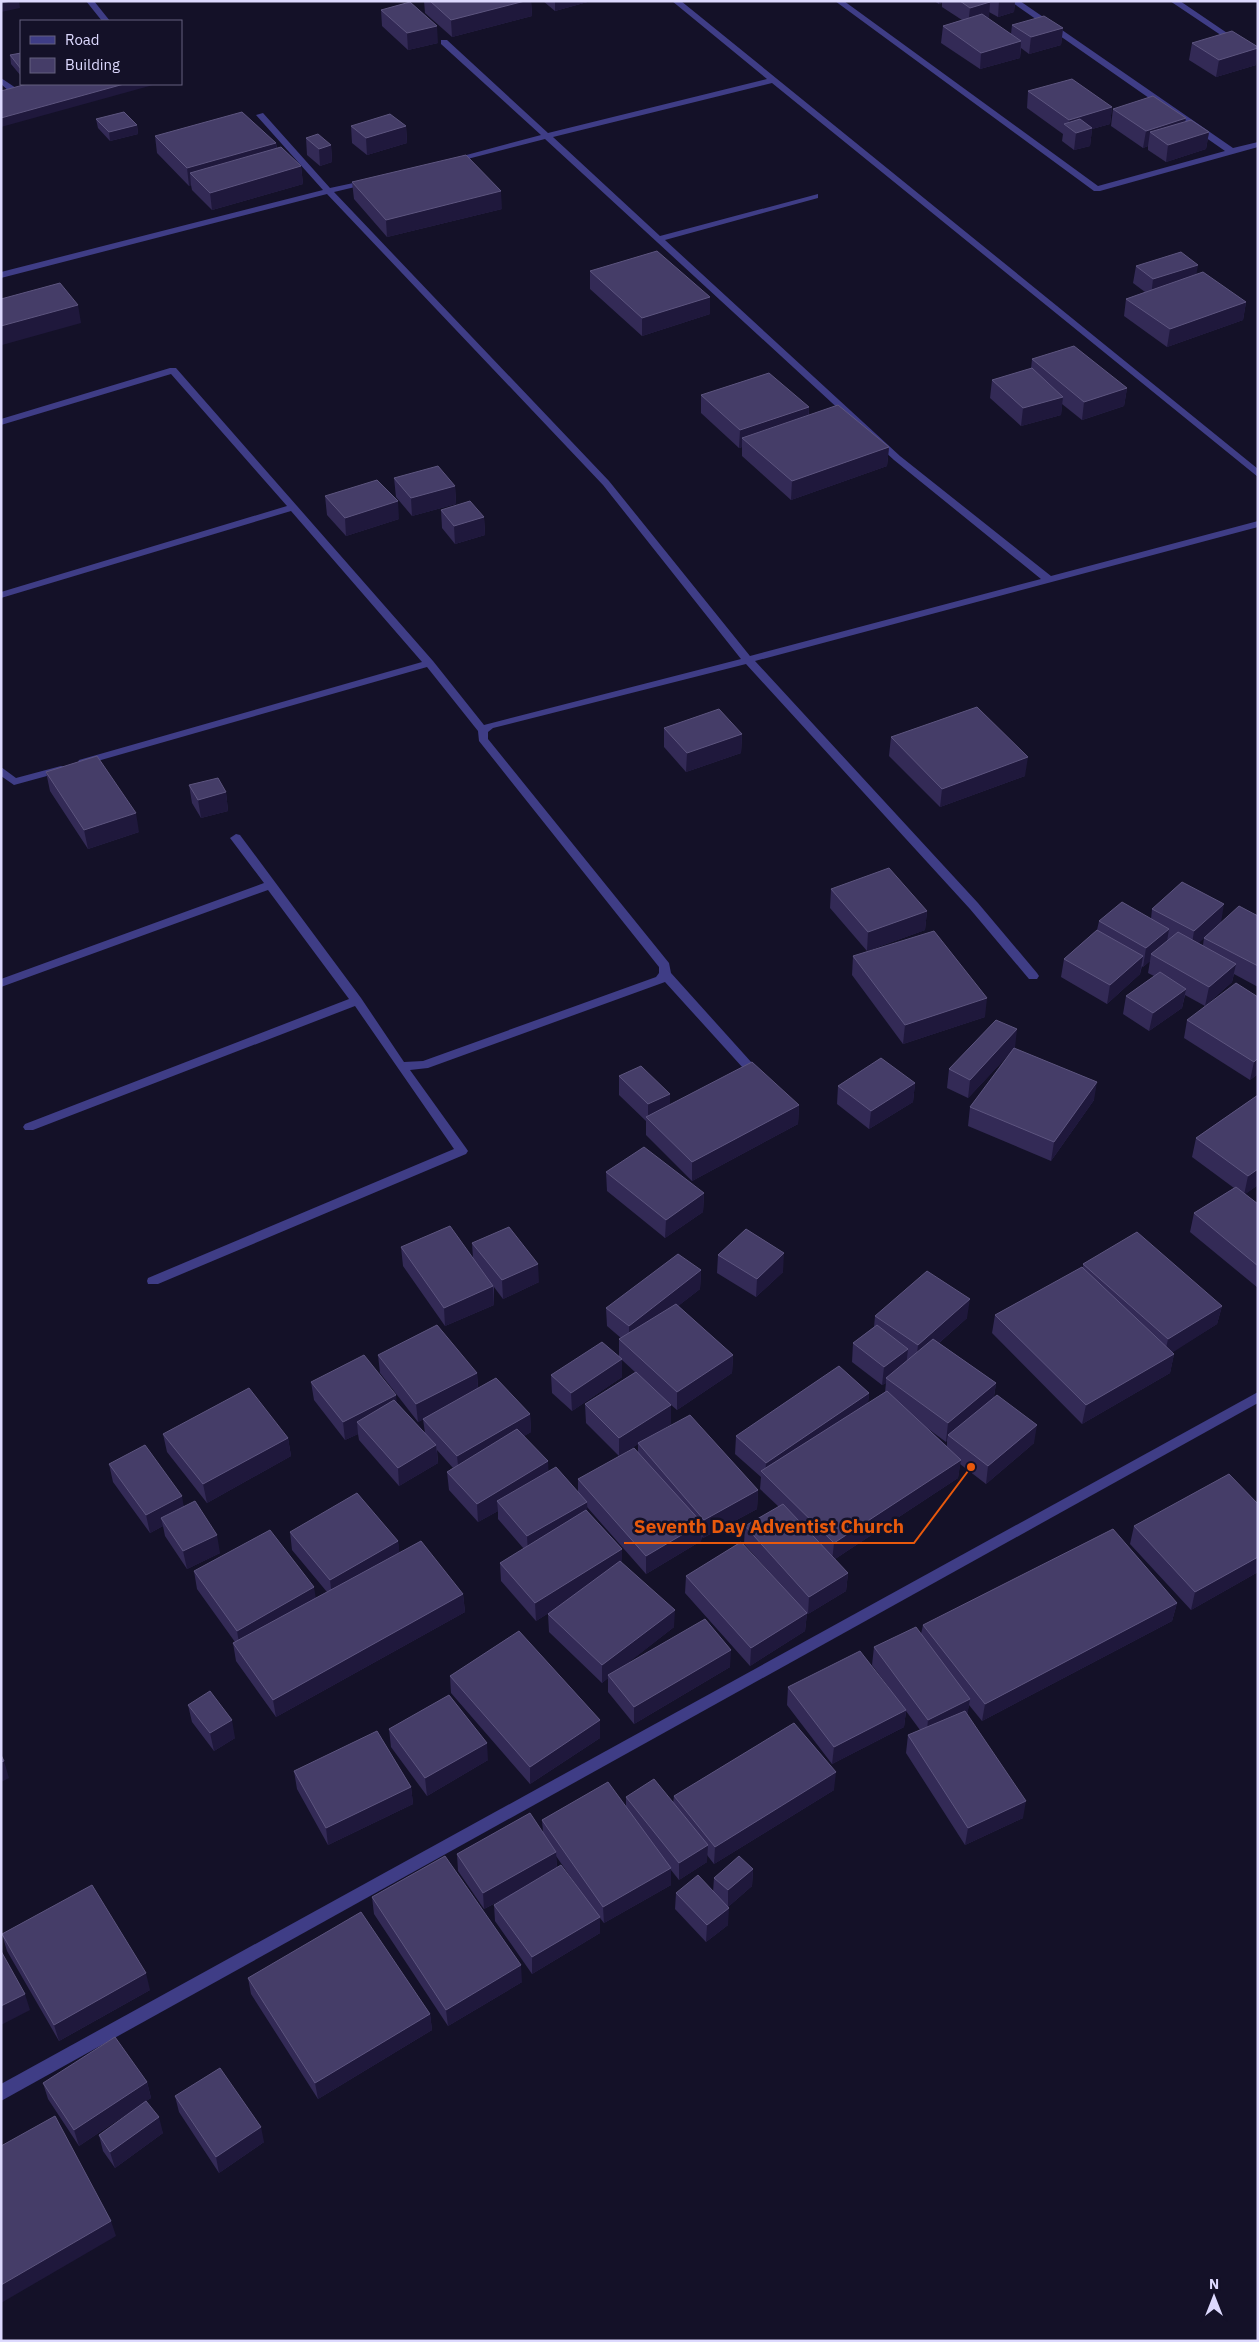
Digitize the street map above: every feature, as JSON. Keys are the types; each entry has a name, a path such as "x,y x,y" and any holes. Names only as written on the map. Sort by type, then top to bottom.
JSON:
{"street":[{"path":"90,1 105,20"},
{"path":"676,1 1258,474"},
{"path":"839,1 1097,189 1258,144"},
{"path":"1014,1 1231,152"},
{"path":"1174,1 1258,58"},
{"path":"444,42 897,458 1050,580"},
{"path":"1,80 16,89 1,93"},
{"path":"442,163 773,80"},
{"path":"260,115 328,191 606,483 748,660 974,906 1033,976"},
{"path":"1,275 376,179"},
{"path":"659,239 815,196"},
{"path":"1,422 173,370 429,663 483,731 484,739 665,966 665,974 660,980 424,1065 401,1066"},
{"path":"1,595 294,507"},
{"path":"483,731 489,726 748,660 1258,524"},
{"path":"1,770 14,782 429,663"},
{"path":"153,1281 462,1151 357,1001 236,838"},
{"path":"1,983 270,885"},
{"path":"665,974 757,1076"},
{"path":"29,1127 357,1001"},
{"path":"1,2093 1258,1398"}],"building":[{"path":"430,1 525,1 451,20"},
{"path":"960,1 988,1 990,2 970,8"},
{"path":"410,2 437,26 407,33 381,10"},
{"path":"982,14 1021,41 981,53 943,26"},
{"path":"1044,16 1063,28 1031,37 1012,25"},
{"path":"1232,31 1258,48 1219,60 1192,43"},
{"path":"20,53 20,68 10,55"},
{"path":"1072,79 1112,107 1069,120 1028,91"},
{"path":"23,85 120,85 1,118 1,91"},
{"path":"1153,96 1186,118 1146,131 1113,109"},
{"path":"124,112 137,125 109,132 96,119"},
{"path":"242,112 276,143 187,168 155,136"},
{"path":"390,114 406,126 366,138 351,126"},
{"path":"1080,119 1092,128 1076,133 1064,124"},
{"path":"1191,120 1209,132 1168,145 1150,132"},
{"path":"318,134 331,145 319,149 306,138"},
{"path":"281,147 301,166 210,193 190,173"},
{"path":"466,155 501,191 386,220 352,182"},
{"path":"657,251 710,297 642,318 590,271"},
{"path":"1181,252 1198,265 1153,279 1136,266"},
{"path":"1203,272 1246,302 1170,329 1126,299"},
{"path":"60,283 78,305 1,326 1,299"},
{"path":"1074,346 1127,388 1084,402 1032,359"},
{"path":"1032,368 1063,397 1023,408 992,380"},
{"path":"769,373 809,407 740,430 701,395"},
{"path":"838,405 889,447 792,481 742,438"},
{"path":"438,466 455,486 411,498 394,478"},
{"path":"377,480 398,501 345,518 325,496"},
{"path":"470,501 484,517 454,526 441,510"},
{"path":"977,707 1028,757 942,789 891,737"},
{"path":"719,709 742,734 687,753 664,728"},
{"path":"97,756 136,813 84,830 46,772"},
{"path":"218,778 226,792 198,800 189,785"},
{"path":"889,868 927,911 868,932 831,889"},
{"path":"1182,882 1224,904 1194,931 1152,909"},
{"path":"1122,902 1169,929 1146,948 1099,921"},
{"path":"1239,906 1258,916 1258,966 1204,938"},
{"path":"1097,930 1143,956 1110,985 1064,959"},
{"path":"934,931 987,998 905,1025 853,956"},
{"path":"1178,932 1236,964 1209,987 1151,954"},
{"path":"1160,972 1186,989 1153,1013 1126,996"},
{"path":"1236,983 1258,997 1258,1058 1254,1062 1187,1020"},
{"path":"996,1020 1017,1029 970,1080 949,1069"},
{"path":"1014,1048 1097,1082 1054,1142 970,1107"},
{"path":"881,1058 915,1083 871,1111 838,1086"},
{"path":"752,1062 799,1105 692,1162 646,1117"},
{"path":"641,1066 670,1094 648,1104 619,1076"},
{"path":"1258,1095 1258,1169 1248,1176 1196,1138"},
{"path":"644,1147 704,1193 666,1220 606,1172"},
{"path":"1236,1187 1258,1204 1258,1266 1194,1213"},
{"path":"450,1226 493,1286 444,1308 401,1247"},
{"path":"509,1227 538,1264 502,1280 472,1243"},
{"path":"746,1229 784,1253 757,1279 718,1255"},
{"path":"1137,1232 1222,1306 1168,1339 1083,1264"},
{"path":"678,1254 701,1270 629,1326 606,1308"},
{"path":"1082,1267 1174,1354 1086,1405 995,1315"},
{"path":"927,1271 970,1299 918,1345 875,1316"},
{"path":"676,1304 733,1355 677,1392 619,1339"},
{"path":"437,1325 477,1373 416,1404 378,1355"},
{"path":"877,1325 908,1349 884,1367 853,1343"},
{"path":"933,1339 996,1383 948,1423 886,1378"},
{"path":"602,1342 622,1359 571,1393 551,1375"},
{"path":"364,1355 396,1395 343,1422 311,1382"},
{"path":"839,1366 869,1393 766,1463 736,1436"},
{"path":"636,1372 671,1405 619,1438 585,1404"},
{"path":"496,1378 530,1414 457,1456 423,1419"},
{"path":"249,1388 288,1438 203,1484 163,1434"},
{"path":"887,1391 961,1460 834,1543 761,1471"},
{"path":"997,1395 1037,1425 988,1466 948,1435"},
{"path":"394,1400 436,1445 398,1468 357,1422"},
{"path":"690,1415 758,1490 704,1520 638,1443"},
{"path":"517,1429 548,1461 477,1504 447,1472"},
{"path":"145,1445 182,1496 146,1515 109,1464"},
{"path":"634,1448 702,1523 646,1556 578,1479"},
{"path":"556,1467 587,1502 527,1536 497,1501"},
{"path":"1229,1474 1258,1504 1258,1557 1195,1592 1134,1526"},
{"path":"357,1493 398,1541 330,1580 290,1532"},
{"path":"195,1501 217,1535 183,1551 161,1518"},
{"path":"783,1504 848,1573 809,1597 745,1526"},
{"path":"586,1510 622,1549 535,1603 500,1563"},
{"path":"1113,1529 1177,1603 985,1704 923,1625"},
{"path":"270,1530 314,1587 237,1631 194,1571"},
{"path":"421,1541 463,1594 273,1700 233,1643"},
{"path":"741,1542 807,1613 751,1648 686,1576"},
{"path":"620,1561 675,1610 602,1665 548,1614"},
{"path":"705,1619 731,1650 634,1707 608,1675"},
{"path":"916,1627 970,1699 928,1720 874,1647"},
{"path":"519,1631 600,1720 530,1767 450,1676"},
{"path":"860,1651 906,1710 834,1747 788,1687"},
{"path":"210,1691 232,1720 210,1733 188,1705"},
{"path":"449,1695 487,1743 425,1778 389,1729"},
{"path":"965,1711 1026,1801 968,1828 908,1735"},
{"path":"794,1723 836,1772 715,1847 674,1796"},
{"path":"377,1731 411,1787 326,1828 294,1771"},
{"path":"654,1779 708,1845 679,1863 626,1797"},
{"path":"608,1782 671,1868 603,1907 542,1820"},
{"path":"530,1813 556,1852 483,1893 457,1854"},
{"path":"445,1856 521,1965 446,2010 372,1897"},
{"path":"739,1856 753,1869 728,1890 714,1878"},
{"path":"561,1865 600,1917 532,1957 494,1905"},
{"path":"698,1875 729,1908 707,1925 676,1893"},
{"path":"92,1885 146,1973 54,2025 2,1934"},
{"path":"361,1912 430,2014 315,2083 248,1978"},
{"path":"1,1951 25,1994 1,2006"},
{"path":"115,2037 147,2082 74,2130 43,2083"},
{"path":"220,2068 261,2127 216,2157 175,2096"},
{"path":"146,2101 159,2117 110,2152 99,2135"},
{"path":"55,2116 111,2221 1,2285 1,2146"}],"place":[{"name":"Seventh Day Adventist Church","path":"971,1467"}]}
